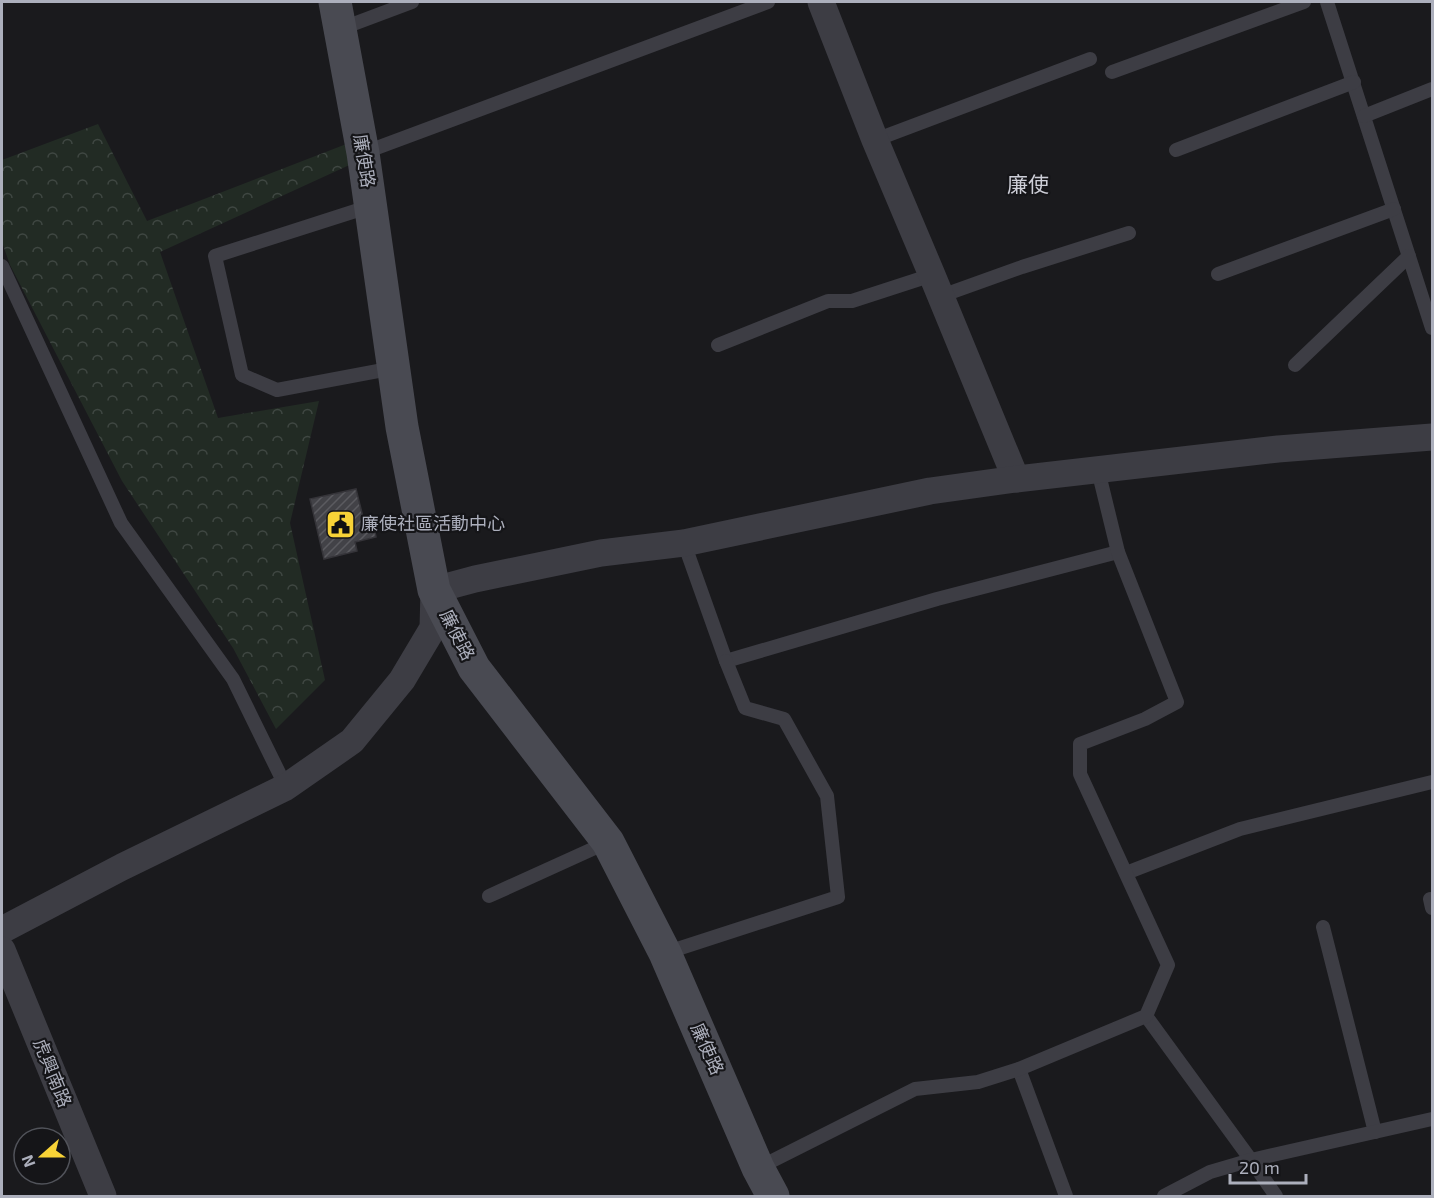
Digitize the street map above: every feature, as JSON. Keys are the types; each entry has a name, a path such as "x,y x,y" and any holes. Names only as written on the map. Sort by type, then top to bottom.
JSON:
{"street":[{"path":"820,2 874,140 1016,479"},
{"name":"廉使路","path":"338,15 363,153 402,427 434,590 474,668 608,842 665,953 765,1182"},
{"path":"2,930 122,867 286,787 352,741 402,680 432,628 434,590 475,579 601,553 684,543 930,491 1278,449 1432,437"},
{"name":"虎興南路","path":"2,950 104,1197"}],"lane":[{"path":"338,15 412,2"},
{"path":"363,153 768,2"},
{"path":"1112,72 1304,2"},
{"path":"1327,2 1432,322"},
{"path":"874,140 1090,59"},
{"path":"1176,150 1354,81"},
{"path":"1365,116 1432,88"},
{"path":"371,207 215,256 242,375 277,390 394,368"},
{"path":"1218,274 1394,209"},
{"path":"718,345 828,301 852,301 1022,267 1130,233"},
{"path":"1295,365 1409,256"},
{"path":"2,266 121,523 233,679 286,787"},
{"path":"765,1182 915,1089 978,1082 1019,1069 1146,1016 1168,965 1080,774 1080,744 1145,719 1177,702 1119,552 1098,470"},
{"path":"665,953 838,897 827,796 783,719 746,708 726,661 684,543"},
{"path":"726,661 937,599 1119,552"},
{"path":"1126,873 1240,829 1432,782"},
{"path":"489,896 608,842"},
{"path":"1323,927 1375,1132"},
{"path":"1146,1016 1276,1197"},
{"path":"1019,1069 1066,1197"},
{"path":"1164,1197 1210,1172 1251,1160 1432,1119"}],"green space":[{"path":"98,124 147,221 349,143 356,162 160,252 218,418 319,401 290,523 325,680 276,729 233,648 122,481 10,265 2,242 2,160"}],"building":[{"name":"廉使社區活動中心","path":"356,489 365,525 373,523 376,537 355,542 357,551 324,559 310,499"}],"place":[{"name":"廉使社區活動中心","path":"340,524"}],"district":[{"name":"廉使","path":"1028,185"}]}
